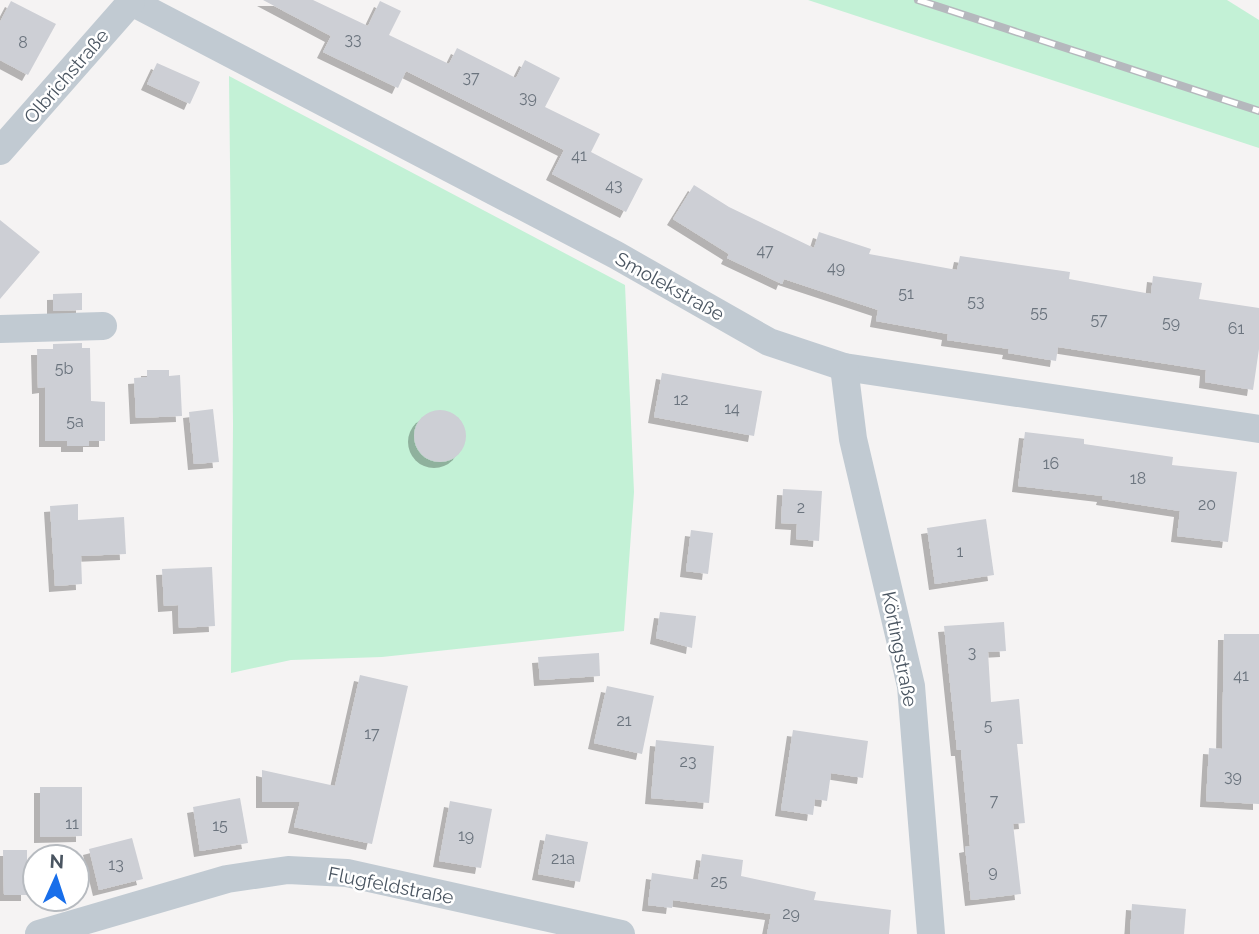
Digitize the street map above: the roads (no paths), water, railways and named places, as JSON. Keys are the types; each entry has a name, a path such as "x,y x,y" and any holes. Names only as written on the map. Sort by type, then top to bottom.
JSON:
{"street":[{"name":"Olbrichstraße","path":"0,151 130,1"},
{"name":"Smolekstraße","path":"130,1 616,255 769,342 844,367 1259,429"},
{"path":"0,330 103,326"},
{"name":"Körtingstraße","path":"844,367 853,439 911,686 931,934"},
{"name":"Flugfeldstraße","path":"39,934 228,879 288,870 347,873 621,934"}],"railway":[{"path":"918,0 1259,111"}]}
